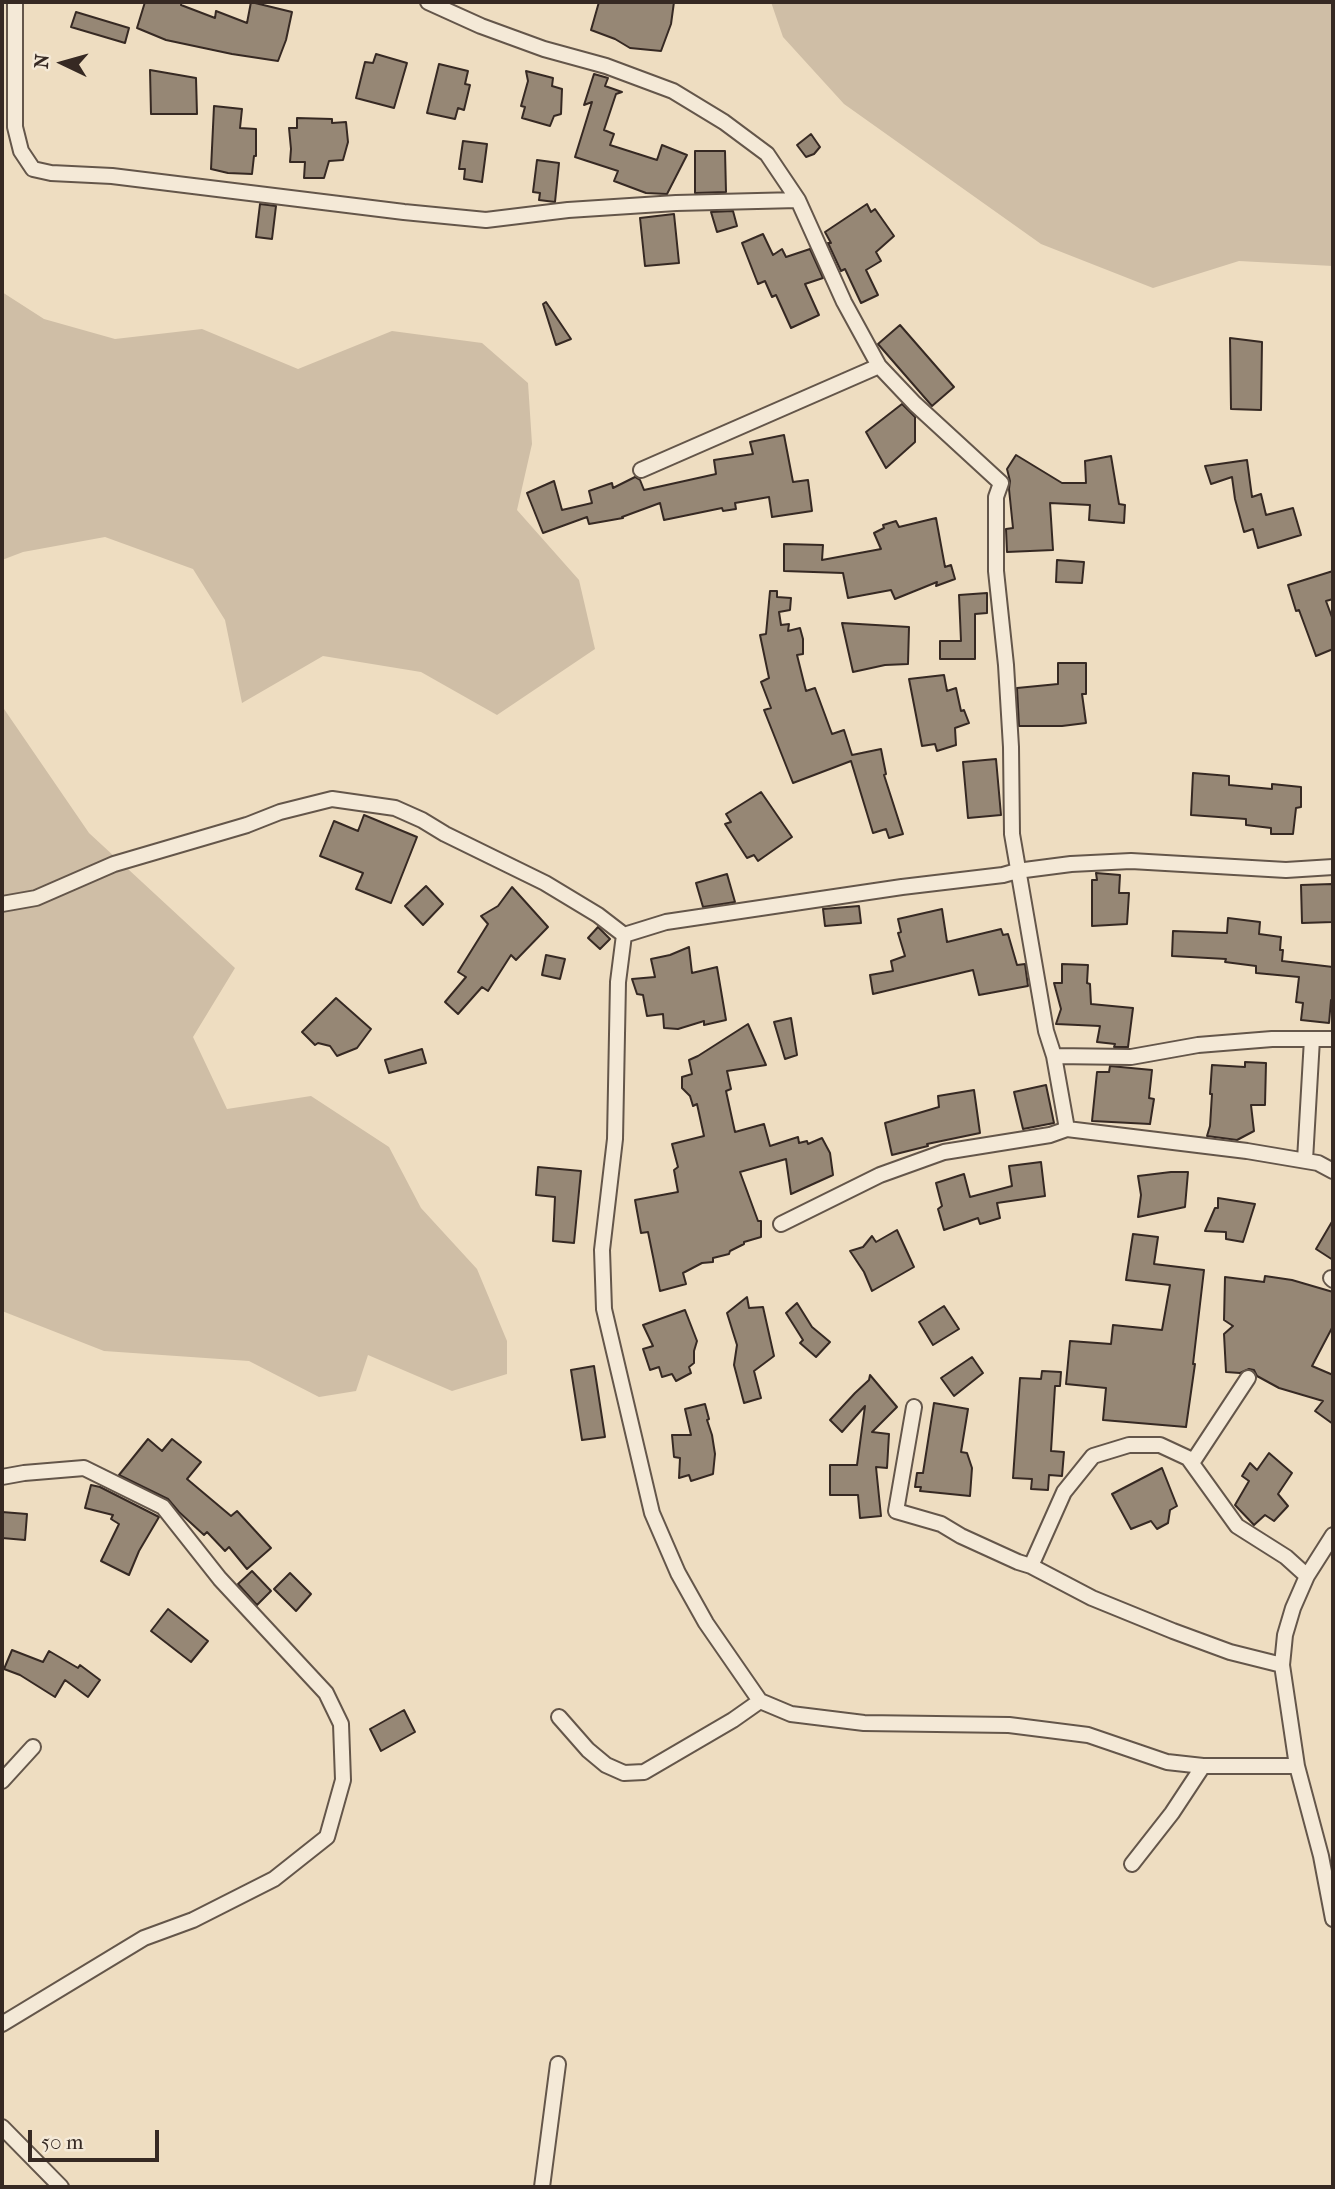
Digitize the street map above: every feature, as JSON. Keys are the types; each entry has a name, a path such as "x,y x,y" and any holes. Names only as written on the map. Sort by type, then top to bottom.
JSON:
{"street":[{"path":"15,2 15,127 21,151 33,169 486,220 582,209 798,200"},
{"path":"428,2 519,40 606,66 674,91 724,122 767,154 798,200 844,302 879,366 915,404 1000,483 996,497 996,571 1011,747 1012,834 1046,1031 1054,1056 1067,1129"},
{"path":"641,470 879,366"},
{"path":"2,904 36,898 114,864 247,825 280,812 332,799 395,808 422,820 545,883 598,915 624,935"},
{"path":"624,935 666,922 1071,864 1131,861 1286,870 1333,867"},
{"path":"624,935 618,982 615,1139 602,1251 604,1309 652,1513 678,1573 706,1623 760,1701 791,1714 864,1723 1009,1725 1088,1735 1153,1758 1203,1766 1297,1766"},
{"path":"1054,1056 1131,1056 1198,1045 1272,1039 1333,1039"},
{"path":"1305,1160 1312,1039"},
{"path":"781,1224 880,1175 944,1152 1050,1135 1067,1129 1305,1160 1333,1171"},
{"path":"1192,1464 1248,1378"},
{"path":"915,1407 896,1511 941,1524 1092,1598 1173,1631 1230,1651 1282,1665"},
{"path":"1031,1566 1064,1492 1093,1456 1129,1445 1160,1445 1188,1458 1237,1526 1286,1557 1307,1576"},
{"path":"2,1478 24,1473 84,1468 163,1507 219,1579 326,1693 341,1724 343,1780 327,1837 274,1879 193,1920 144,1938 2,2024"},
{"path":"1333,1535 1307,1576 1285,1635 1282,1665 1297,1766 1321,1856 1333,1919"},
{"path":"559,1717 588,1750 606,1765 624,1773 644,1772 733,1720 760,1701"},
{"path":"2,1781 33,1747"},
{"path":"1132,1864 1172,1814 1203,1766"},
{"path":"542,2187 558,2064"},
{"path":"2,2127 61,2187"}],"shaded area":[{"path":"771,2 1333,2 1333,266 1239,261 1153,288 1041,244 844,104 783,37"},
{"path":"2,292 44,319 115,339 202,329 298,369 392,331 482,343 528,383 532,444 517,510 579,580 595,649 497,715 421,672 323,656 242,703 225,620 193,569 105,537 23,552 2,560"},
{"path":"2,706 89,833 235,968 193,1037 227,1109 311,1096 389,1147 421,1208 477,1269 507,1341 507,1374 452,1391 368,1355 356,1391 319,1397 249,1361 104,1351 2,1311"}],"building":[{"path":"145,2 182,2 181,5 215,18 216,11 247,23 251,2 292,12 278,61 166,40 137,28"},
{"path":"599,2 674,2 671,24 661,51 630,48 591,30"},
{"path":"76,12 129,28 125,43 71,27"},
{"path":"376,54 407,63 394,108 356,98 365,62 373,63"},
{"path":"439,64 468,71 465,84 470,85 464,110 458,108 455,119 427,113"},
{"path":"150,70 196,78 197,114 151,114"},
{"path":"526,71 553,78 552,86 562,89 561,114 554,116 550,126 522,118 525,107 521,106 528,81"},
{"path":"594,74 608,78 605,86 622,92 616,94 604,130 614,134 610,145 657,160 662,145 687,155 667,194 646,193 614,181 618,171 575,157 592,102 584,105"},
{"path":"214,106 242,109 240,128 256,129 256,156 252,174 211,169"},
{"path":"297,118 332,119 332,123 346,122 348,142 343,160 329,161 324,178 304,178 305,162 290,162 289,128 297,128"},
{"path":"811,134 820,147 814,154 806,157 797,145"},
{"path":"463,141 487,144 482,182 464,179 465,169 459,169"},
{"path":"695,151 725,151 726,192 695,193"},
{"path":"537,160 559,163 555,202 539,200 540,193 533,192"},
{"path":"260,204 276,206 272,239 256,237"},
{"path":"867,204 871,212 875,209 894,236 876,252 881,261 866,270 878,295 861,303 845,269 841,271 825,232"},
{"path":"733,211 737,226 717,232 711,212"},
{"path":"674,214 679,263 645,266 640,218"},
{"path":"763,234 773,255 782,249 786,257 810,249 823,278 805,284 819,315 791,328 776,295 772,297 765,281 758,284 742,243"},
{"path":"546,302 571,339 556,345 543,304"},
{"path":"900,325 954,387 932,406 878,344"},
{"path":"1230,338 1262,342 1261,410 1231,409"},
{"path":"902,404 915,417 915,442 886,468 866,432"},
{"path":"784,435 793,482 808,480 812,511 772,517 769,497 735,503 736,509 723,511 722,508 664,520 660,503 623,518 589,524 587,517 543,533 527,493 554,481 562,510 592,503 589,491 612,483 613,488 635,477 640,480 644,490 716,474 714,460 753,454 750,442"},
{"path":"1016,455 1062,483 1086,483 1085,461 1111,456 1119,504 1125,505 1124,523 1089,520 1090,505 1050,503 1053,550 1007,552 1006,529 1013,528 1007,469"},
{"path":"1247,460 1252,497 1261,494 1266,515 1293,508 1301,535 1258,548 1253,529 1244,532 1232,477 1211,484 1205,466"},
{"path":"936,518 945,567 951,565 955,579 936,586 937,582 895,599 891,590 848,598 843,573 784,571 784,544 823,545 822,560 881,549 874,533 884,528 883,525 896,521 899,527"},
{"path":"1057,560 1084,562 1082,583 1056,582"},
{"path":"1333,571 1333,599 1326,601 1333,620 1333,649 1316,656 1288,585"},
{"path":"770,591 777,591 777,597 791,598 790,610 779,612 781,625 789,624 788,631 800,628 803,654 797,655 806,691 815,688 832,734 844,730 852,755 881,749 886,774 884,775 903,834 889,838 886,829 873,833 851,761 793,783 764,710 771,708 761,682 769,678 760,635 766,634"},
{"path":"987,593 987,613 975,614 975,659 940,659 940,641 961,641 959,595"},
{"path":"842,623 909,627 908,664 885,665 853,672"},
{"path":"1058,663 1086,663 1086,694 1082,694 1086,723 1019,726 1017,688 1058,684"},
{"path":"944,675 947,691 956,688 961,711 964,710 969,723 955,728 956,745 937,751 935,744 922,746 909,679"},
{"path":"996,759 1001,815 968,818 963,762"},
{"path":"1193,773 1229,776 1229,785 1272,789 1272,784 1301,787 1301,807 1296,808 1293,834 1271,834 1271,828 1246,825 1246,819 1191,815"},
{"path":"761,792 792,837 758,861 754,855 747,858 725,824 731,822 726,814"},
{"path":"364,815 417,837 391,903 356,889 363,873 320,856 334,821 358,831"},
{"path":"1096,873 1120,875 1119,893 1129,893 1127,924 1092,926 1092,880 1097,880"},
{"path":"727,874 735,902 703,907 696,883"},
{"path":"1332,884 1333,922 1302,923 1301,885"},
{"path":"426,886 443,904 423,925 405,906"},
{"path":"512,887 548,927 516,960 511,955 488,991 482,987 458,1014 445,1002 466,977 458,972 488,924 481,916 498,906"},
{"path":"859,906 861,923 825,926 823,909"},
{"path":"942,909 947,942 1001,929 1003,935 1008,934 1017,965 1025,964 1028,986 979,995 973,970 873,994 870,975 893,971 891,961 905,956 898,933 901,932 898,919"},
{"path":"1228,918 1260,922 1259,934 1281,937 1282,961 1333,967 1333,1000 1329,1023 1301,1020 1303,1003 1296,1002 1299,977 1256,973 1256,966 1225,962 1226,959 1172,956 1173,931 1227,933"},
{"path":"598,927 610,939 600,949 588,938"},
{"path":"689,947 692,973 717,967 726,1020 704,1025 704,1021 678,1029 664,1028 663,1014 647,1016 643,995 637,994 632,979 655,977 651,959"},
{"path":"546,955 565,959 560,979 542,975"},
{"path":"1062,964 1088,965 1087,983 1090,984 1091,1004 1133,1008 1128,1047 1114,1047 1115,1044 1097,1042 1100,1026 1056,1024 1061,1009 1054,983 1062,983"},
{"path":"336,998 371,1029 357,1048 337,1056 330,1046 318,1043 315,1045 302,1032"},
{"path":"791,1018 797,1055 785,1059 774,1022"},
{"path":"748,1024 766,1065 727,1071 731,1089 726,1091 735,1132 764,1124 770,1146 798,1137 799,1143 807,1141 808,1144 822,1138 830,1153 833,1175 791,1194 786,1159 740,1172 758,1221 761,1221 761,1237 744,1242 729,1254 713,1258 713,1262 702,1263 683,1273 686,1284 660,1291 648,1232 641,1233 635,1200 678,1192 674,1170 678,1167 672,1144 704,1136 697,1104 693,1106 690,1096 682,1088 682,1077 692,1074 689,1060"},
{"path":"422,1049 426,1063 389,1073 385,1060"},
{"path":"1245,1062 1266,1063 1265,1105 1251,1105 1254,1131 1237,1140 1207,1136 1210,1126 1212,1065 1245,1067"},
{"path":"1110,1066 1152,1070 1149,1098 1154,1099 1150,1124 1092,1121 1097,1072 1109,1072"},
{"path":"1046,1085 1054,1123 1023,1129 1014,1092"},
{"path":"974,1090 980,1133 927,1144 928,1146 892,1155 885,1123 939,1107 938,1096"},
{"path":"1041,1162 1045,1196 997,1203 1000,1218 980,1224 978,1218 944,1230 938,1209 942,1206 936,1183 964,1174 970,1197 1012,1186 1009,1166"},
{"path":"538,1167 581,1171 574,1243 553,1241 555,1197 536,1195"},
{"path":"1188,1172 1185,1207 1138,1217 1141,1195 1138,1176"},
{"path":"1218,1198 1255,1204 1243,1242 1226,1239 1226,1232 1205,1231 1215,1208 1218,1208"},
{"path":"1333,1220 1333,1260 1316,1249"},
{"path":"897,1230 914,1267 872,1291 864,1272 850,1251 863,1247 872,1236 876,1242"},
{"path":"1133,1234 1158,1237 1154,1264 1204,1270 1186,1427 1103,1420 1106,1388 1066,1384 1070,1341 1111,1344 1113,1325 1162,1330 1170,1285 1126,1280"},
{"path":"1265,1276 1292,1280 1333,1292 1333,1326 1312,1366 1333,1375 1333,1424 1315,1411 1323,1401 1279,1388 1257,1376 1254,1370 1226,1372 1224,1334 1233,1326 1224,1320 1225,1277 1264,1282"},
{"path":"747,1297 749,1308 763,1307 774,1356 754,1371 761,1398 744,1403 734,1365 737,1345 727,1313"},
{"path":"797,1303 812,1327 830,1342 816,1357 800,1343 803,1340 786,1313"},
{"path":"944,1306 959,1329 933,1345 919,1322"},
{"path":"685,1310 697,1341 694,1363 689,1367 691,1373 676,1381 672,1374 662,1377 659,1367 650,1370 643,1349 653,1346 643,1325"},
{"path":"972,1357 983,1373 954,1396 941,1378"},
{"path":"594,1366 605,1437 582,1440 571,1370"},
{"path":"1042,1371 1061,1372 1060,1386 1055,1386 1051,1451 1064,1452 1062,1476 1049,1475 1048,1490 1031,1489 1032,1479 1013,1478 1020,1378 1041,1379"},
{"path":"870,1375 897,1407 872,1432 889,1434 887,1468 876,1467 881,1516 860,1518 858,1495 830,1495 830,1465 857,1465 865,1406 842,1432 830,1420 869,1380"},
{"path":"934,1403 968,1409 961,1452 967,1453 972,1468 970,1496 920,1491 921,1487 915,1487 917,1473 923,1473"},
{"path":"705,1404 715,1454 713,1474 691,1481 689,1475 679,1478 680,1458 674,1457 672,1435 691,1435 685,1409"},
{"path":"148,1439 162,1451 172,1439 201,1462 187,1479 231,1516 237,1511 271,1548 247,1569 229,1547 225,1551 207,1532 204,1535 168,1499 119,1475"},
{"path":"1269,1453 1292,1473 1278,1494 1288,1506 1274,1521 1265,1515 1254,1525 1235,1505 1249,1481 1242,1476 1250,1463 1257,1470"},
{"path":"1162,1468 1177,1506 1170,1510 1168,1523 1157,1529 1151,1521 1131,1529 1112,1494"},
{"path":"91,1485 159,1517 139,1551 129,1575 101,1561 119,1524 111,1519 113,1515 85,1508"},
{"path":"2,1512 27,1514 25,1540 2,1538"},
{"path":"252,1571 271,1591 257,1605 238,1584"},
{"path":"290,1573 311,1594 296,1611 274,1589"},
{"path":"168,1609 208,1641 191,1662 151,1631"},
{"path":"12,1650 43,1662 49,1651 78,1668 80,1665 100,1680 88,1697 65,1680 55,1697 20,1675 4,1669"},
{"path":"404,1710 415,1732 381,1751 370,1729"}]}
